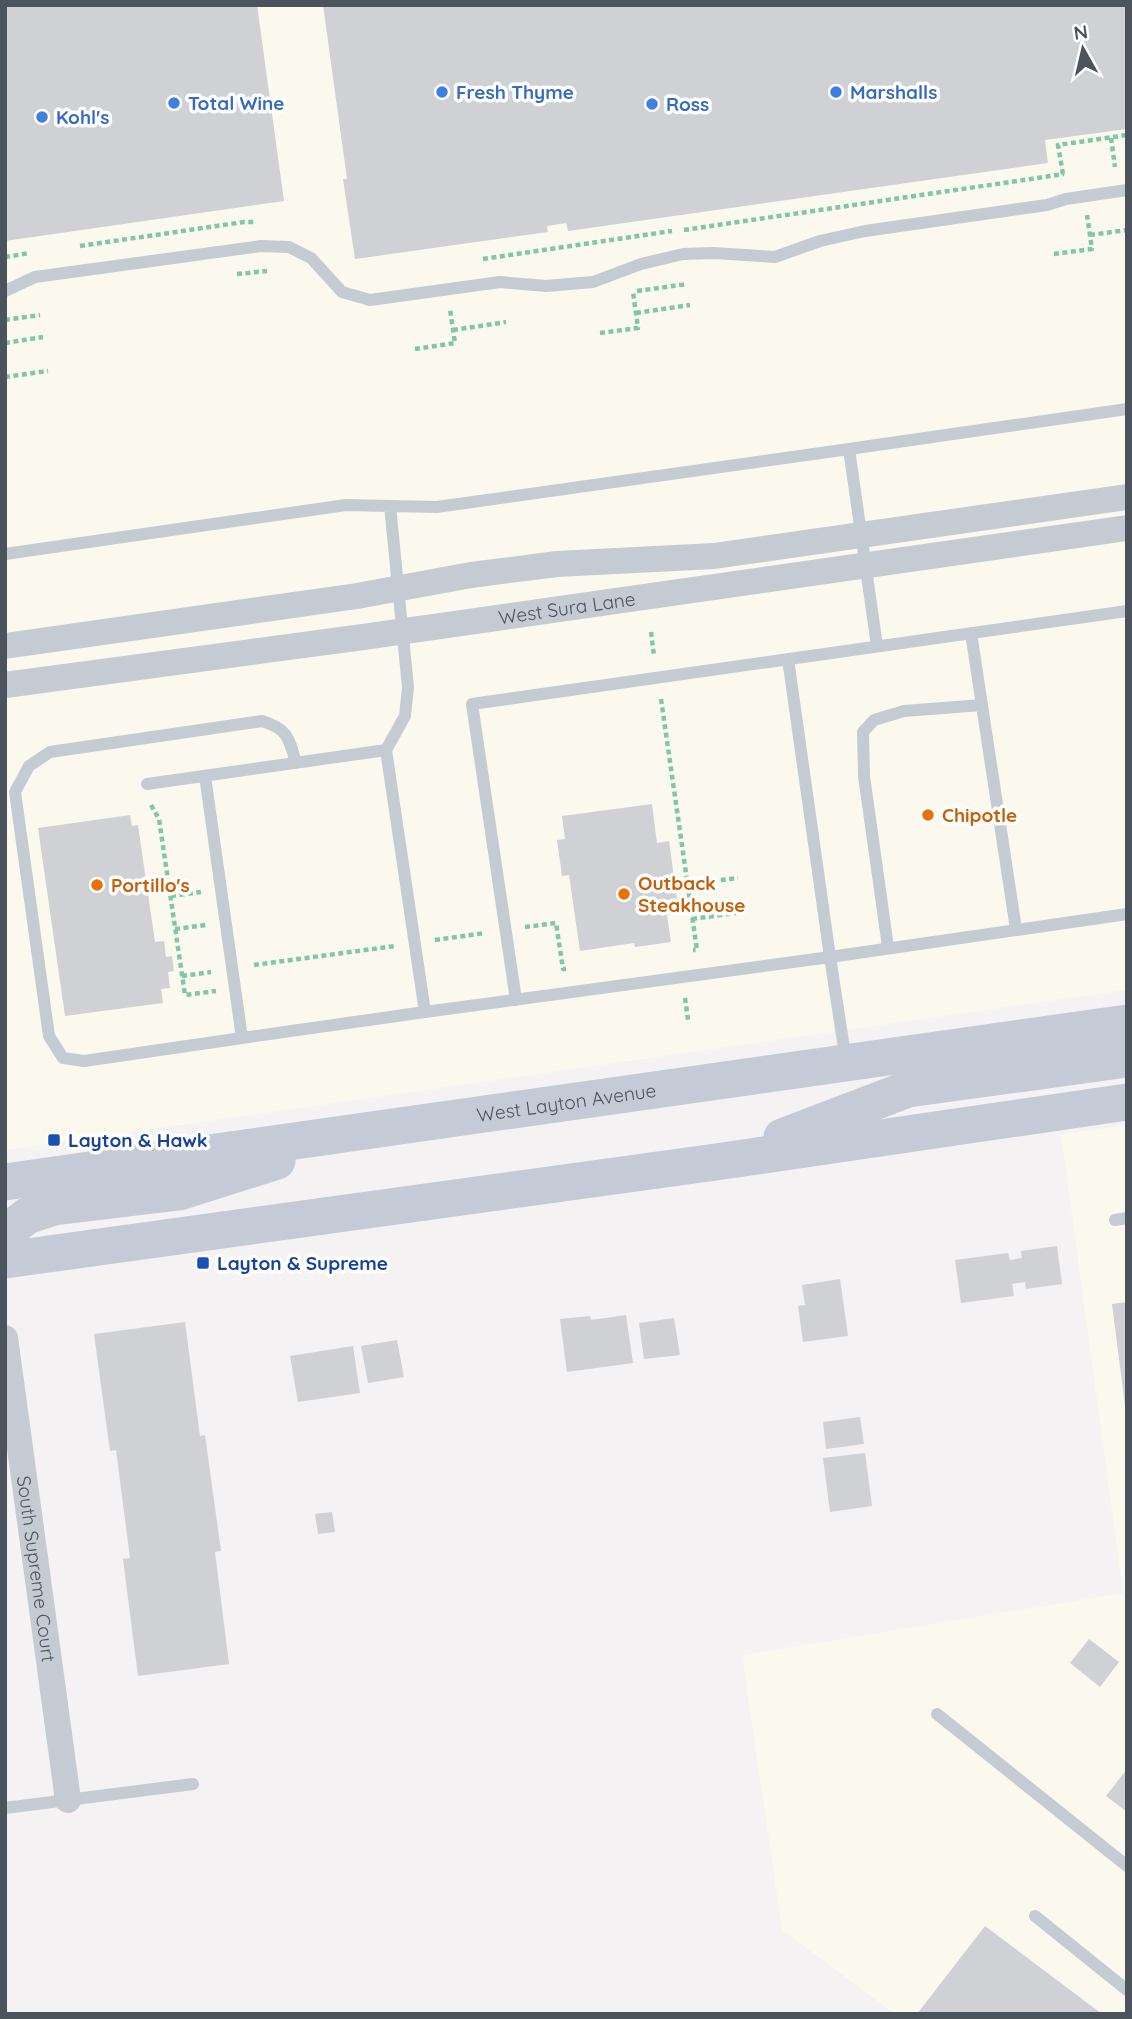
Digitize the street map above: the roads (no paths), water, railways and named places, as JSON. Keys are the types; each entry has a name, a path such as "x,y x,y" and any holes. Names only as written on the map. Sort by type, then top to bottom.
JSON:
{"main road":[{"name":"West Layton Avenue","path":"5,1182 1127,1023"},
{"path":"716,1162 908,1089 1127,1059"},
{"path":"5,1260 716,1162 1127,1102"},
{"path":"5,1238 9,1230 27,1216 54,1207 179,1192 378,1129"}],"street":[{"name":"West Sura Lane","path":"5,646 357,596 471,575 557,564 714,556 1127,497"},
{"name":"West Sura Lane","path":"5,685 1127,528"},
{"name":"South Supreme Court","path":"5,1338 68,1800"}],"lane":[{"path":"5,291 34,277 261,246 289,247 311,258 342,292 370,300 500,282 546,286 593,282 641,264 683,254 775,257 820,240 865,231 1047,205 1066,199 1127,190"},
{"path":"5,554 346,505 438,507 1127,409"},
{"path":"849,449 877,646"},
{"path":"390,506 408,687 405,716 386,750 425,1012"},
{"path":"516,1000 472,704 1127,611"},
{"path":"971,633 1016,929"},
{"path":"788,659 846,1061"},
{"path":"888,947 864,776 863,732 874,720 904,711 982,705"},
{"path":"296,763 289,737 278,726 262,721 50,752 29,766 15,792 49,1036 63,1058 84,1061 1127,914"},
{"path":"147,784 386,750"},
{"path":"205,776 242,1038"},
{"path":"937,1714 1127,1866"},
{"path":"5,1808 193,1784"},
{"path":"1035,1916 1127,1990"}],"place":[{"name":"Fresh Thyme","path":"442,92"},
{"name":"Marshalls","path":"836,92"},
{"name":"Total Wine","path":"174,103"},
{"name":"Ross","path":"652,104"},
{"name":"Kohl's","path":"42,117"},
{"name":"Chipotle","path":"928,815"},
{"name":"Portillo's","path":"97,885"},
{"name":"Outback Steakhouse","path":"624,894"},
{"name":"Layton & Hawk","path":"54,1140"},
{"name":"Layton & Supreme","path":"203,1263"}]}
